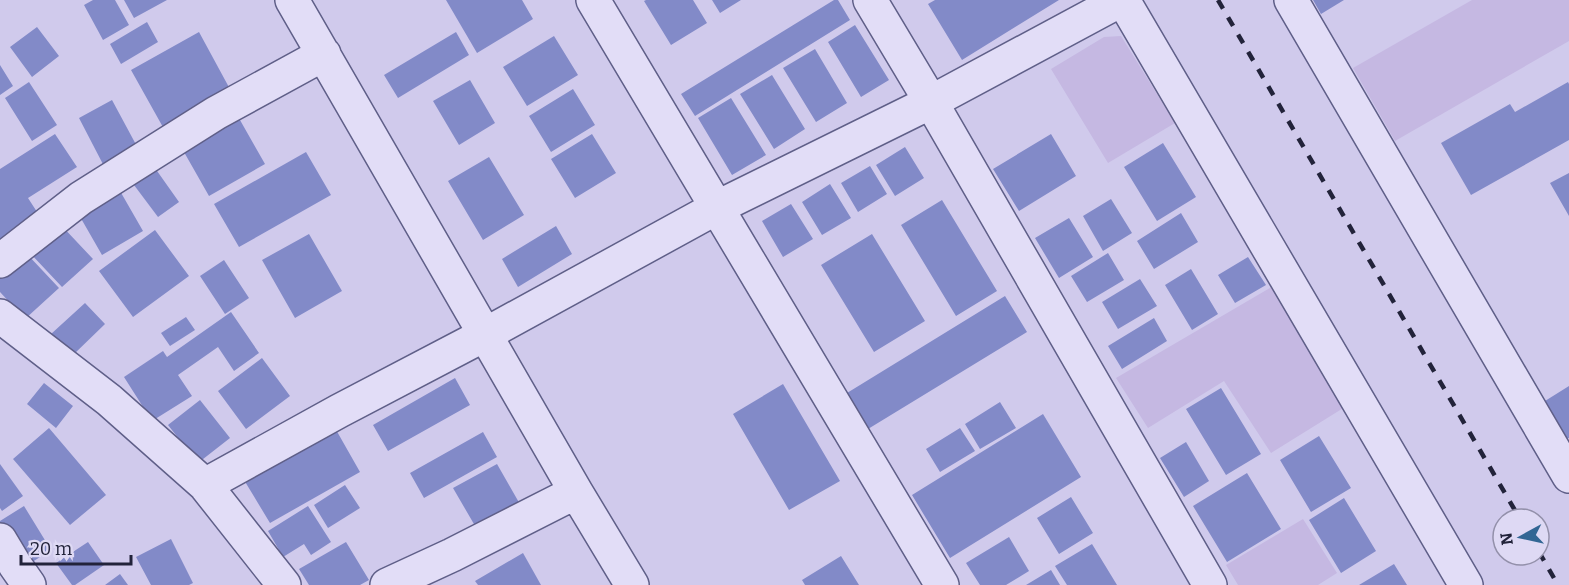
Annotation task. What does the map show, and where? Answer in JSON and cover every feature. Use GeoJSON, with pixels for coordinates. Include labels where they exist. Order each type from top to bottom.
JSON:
{"type":"FeatureCollection","features":[{"type":"Feature","properties":{"kind":"street"},"geometry":{"type":"LineString","coordinates":[[292,0],[632,585]]}},
{"type":"Feature","properties":{"kind":"street"},"geometry":{"type":"LineString","coordinates":[[593,0],[942,585]]}},
{"type":"Feature","properties":{"kind":"street"},"geometry":{"type":"LineString","coordinates":[[870,0],[1210,585]]}},
{"type":"Feature","properties":{"kind":"street"},"geometry":{"type":"LineString","coordinates":[[205,485],[716,208],[931,102],[1122,0],[1466,585]]}},
{"type":"Feature","properties":{"kind":"street"},"geometry":{"type":"LineString","coordinates":[[1291,0],[1569,476]]}},
{"type":"Feature","properties":{"kind":"street"},"geometry":{"type":"LineString","coordinates":[[0,261],[81,198],[216,113],[324,54]]}},
{"type":"Feature","properties":{"kind":"street"},"geometry":{"type":"LineString","coordinates":[[0,316],[109,400],[205,485],[284,585]]}},
{"type":"Feature","properties":{"kind":"street"},"geometry":{"type":"LineString","coordinates":[[387,585],[576,492]]}},
{"type":"Feature","properties":{"kind":"street"},"geometry":{"type":"LineString","coordinates":[[0,540],[29,585]]}},
{"type":"Feature","properties":{"kind":"shaded area"},"geometry":{"type":"Polygon","coordinates":[[[1472,0],[1569,0],[1569,41],[1395,141],[1353,68],[1472,0]]]}},
{"type":"Feature","properties":{"kind":"shaded area"},"geometry":{"type":"Polygon","coordinates":[[[1121,36],[1175,123],[1108,163],[1051,69],[1104,37],[1121,36]]]}},
{"type":"Feature","properties":{"kind":"shaded area"},"geometry":{"type":"Polygon","coordinates":[[[1275,285],[1345,407],[1271,453],[1224,381],[1148,428],[1116,378],[1275,285]]]}},
{"type":"Feature","properties":{"kind":"shaded area"},"geometry":{"type":"Polygon","coordinates":[[[1303,519],[1337,573],[1318,585],[1238,585],[1226,565],[1303,519]]]}},
{"type":"Feature","properties":{"kind":"building"},"geometry":{"type":"Polygon","coordinates":[[[93,0],[115,0],[129,25],[103,40],[84,5],[93,0]]]}},
{"type":"Feature","properties":{"kind":"building"},"geometry":{"type":"Polygon","coordinates":[[[124,0],[167,0],[134,18],[124,0]]]}},
{"type":"Feature","properties":{"kind":"building"},"geometry":{"type":"Polygon","coordinates":[[[446,0],[522,0],[533,19],[477,53],[446,0]]]}},
{"type":"Feature","properties":{"kind":"building"},"geometry":{"type":"Polygon","coordinates":[[[693,0],[707,23],[671,45],[644,1],[693,0]]]}},
{"type":"Feature","properties":{"kind":"building"},"geometry":{"type":"Polygon","coordinates":[[[712,0],[741,0],[720,13],[712,0]]]}},
{"type":"Feature","properties":{"kind":"building"},"geometry":{"type":"Polygon","coordinates":[[[834,0],[838,0],[850,20],[695,116],[681,94],[834,0]]]}},
{"type":"Feature","properties":{"kind":"building"},"geometry":{"type":"Polygon","coordinates":[[[935,0],[1059,0],[962,60],[928,4],[935,0]]]}},
{"type":"Feature","properties":{"kind":"building"},"geometry":{"type":"Polygon","coordinates":[[[1313,0],[1344,0],[1321,14],[1313,0]]]}},
{"type":"Feature","properties":{"kind":"building"},"geometry":{"type":"Polygon","coordinates":[[[147,22],[158,42],[121,64],[110,44],[147,22]]]}},
{"type":"Feature","properties":{"kind":"building"},"geometry":{"type":"Polygon","coordinates":[[[855,25],[889,80],[861,97],[828,42],[855,25]]]}},
{"type":"Feature","properties":{"kind":"building"},"geometry":{"type":"Polygon","coordinates":[[[37,27],[59,56],[32,77],[10,47],[37,27]]]}},
{"type":"Feature","properties":{"kind":"building"},"geometry":{"type":"Polygon","coordinates":[[[199,32],[231,91],[164,129],[131,70],[199,32]]]}},
{"type":"Feature","properties":{"kind":"building"},"geometry":{"type":"Polygon","coordinates":[[[456,32],[469,55],[398,98],[384,75],[456,32]]]}},
{"type":"Feature","properties":{"kind":"building"},"geometry":{"type":"Polygon","coordinates":[[[554,36],[578,75],[527,106],[503,67],[554,36]]]}},
{"type":"Feature","properties":{"kind":"building"},"geometry":{"type":"Polygon","coordinates":[[[815,49],[847,103],[816,122],[783,68],[815,49]]]}},
{"type":"Feature","properties":{"kind":"building"},"geometry":{"type":"Polygon","coordinates":[[[0,65],[13,86],[0,95],[0,65]]]}},
{"type":"Feature","properties":{"kind":"building"},"geometry":{"type":"Polygon","coordinates":[[[772,75],[805,129],[774,149],[740,94],[772,75]]]}},
{"type":"Feature","properties":{"kind":"building"},"geometry":{"type":"Polygon","coordinates":[[[470,80],[495,123],[459,145],[433,101],[470,80]]]}},
{"type":"Feature","properties":{"kind":"building"},"geometry":{"type":"Polygon","coordinates":[[[29,82],[57,125],[32,141],[5,98],[29,82]]]}},
{"type":"Feature","properties":{"kind":"building"},"geometry":{"type":"Polygon","coordinates":[[[1568,82],[1569,140],[1471,195],[1441,143],[1510,104],[1515,112],[1568,82]]]}},
{"type":"Feature","properties":{"kind":"building"},"geometry":{"type":"Polygon","coordinates":[[[573,89],[595,125],[551,152],[529,116],[573,89]]]}},
{"type":"Feature","properties":{"kind":"building"},"geometry":{"type":"Polygon","coordinates":[[[731,98],[766,155],[732,175],[698,118],[731,98]]]}},
{"type":"Feature","properties":{"kind":"building"},"geometry":{"type":"Polygon","coordinates":[[[112,100],[140,152],[106,170],[79,118],[112,100]]]}},
{"type":"Feature","properties":{"kind":"building"},"geometry":{"type":"Polygon","coordinates":[[[236,113],[265,164],[209,196],[180,145],[236,113]]]}},
{"type":"Feature","properties":{"kind":"building"},"geometry":{"type":"Polygon","coordinates":[[[55,134],[77,167],[28,198],[39,215],[0,239],[0,169],[55,134]]]}},
{"type":"Feature","properties":{"kind":"building"},"geometry":{"type":"Polygon","coordinates":[[[592,134],[616,173],[575,198],[551,159],[592,134]]]}},
{"type":"Feature","properties":{"kind":"building"},"geometry":{"type":"Polygon","coordinates":[[[1051,134],[1076,176],[1019,211],[993,169],[1051,134]]]}},
{"type":"Feature","properties":{"kind":"building"},"geometry":{"type":"Polygon","coordinates":[[[1163,143],[1196,197],[1157,221],[1124,167],[1163,143]]]}},
{"type":"Feature","properties":{"kind":"building"},"geometry":{"type":"Polygon","coordinates":[[[905,147],[924,178],[895,196],[876,165],[905,147]]]}},
{"type":"Feature","properties":{"kind":"building"},"geometry":{"type":"Polygon","coordinates":[[[306,152],[331,195],[239,247],[214,204],[306,152]]]}},
{"type":"Feature","properties":{"kind":"building"},"geometry":{"type":"Polygon","coordinates":[[[489,157],[524,215],[483,240],[448,181],[489,157]]]}},
{"type":"Feature","properties":{"kind":"building"},"geometry":{"type":"Polygon","coordinates":[[[150,161],[179,202],[158,217],[128,177],[150,161]]]}},
{"type":"Feature","properties":{"kind":"building"},"geometry":{"type":"Polygon","coordinates":[[[870,166],[887,194],[858,212],[841,183],[870,166]]]}},
{"type":"Feature","properties":{"kind":"building"},"geometry":{"type":"Polygon","coordinates":[[[1569,173],[1569,216],[1550,183],[1569,173]]]}},
{"type":"Feature","properties":{"kind":"building"},"geometry":{"type":"Polygon","coordinates":[[[116,184],[143,231],[102,255],[75,208],[116,184]]]}},
{"type":"Feature","properties":{"kind":"building"},"geometry":{"type":"Polygon","coordinates":[[[830,184],[851,218],[822,235],[802,202],[830,184]]]}},
{"type":"Feature","properties":{"kind":"building"},"geometry":{"type":"Polygon","coordinates":[[[1111,199],[1132,233],[1103,251],[1083,216],[1111,199]]]}},
{"type":"Feature","properties":{"kind":"building"},"geometry":{"type":"Polygon","coordinates":[[[942,200],[997,291],[956,316],[901,225],[942,200]]]}},
{"type":"Feature","properties":{"kind":"building"},"geometry":{"type":"Polygon","coordinates":[[[791,204],[813,239],[783,257],[762,221],[791,204]]]}},
{"type":"Feature","properties":{"kind":"building"},"geometry":{"type":"Polygon","coordinates":[[[1181,213],[1198,242],[1154,269],[1137,241],[1181,213]]]}},
{"type":"Feature","properties":{"kind":"building"},"geometry":{"type":"Polygon","coordinates":[[[1069,218],[1093,257],[1059,278],[1035,238],[1069,218]]]}},
{"type":"Feature","properties":{"kind":"building"},"geometry":{"type":"Polygon","coordinates":[[[60,224],[93,259],[62,287],[30,253],[60,224]]]}},
{"type":"Feature","properties":{"kind":"building"},"geometry":{"type":"Polygon","coordinates":[[[556,226],[572,254],[518,287],[502,259],[556,226]]]}},
{"type":"Feature","properties":{"kind":"building"},"geometry":{"type":"Polygon","coordinates":[[[155,230],[189,276],[133,317],[99,271],[155,230]]]}},
{"type":"Feature","properties":{"kind":"building"},"geometry":{"type":"Polygon","coordinates":[[[309,234],[342,291],[295,318],[262,260],[309,234]]]}},
{"type":"Feature","properties":{"kind":"building"},"geometry":{"type":"Polygon","coordinates":[[[872,234],[925,321],[874,352],[821,265],[872,234]]]}},
{"type":"Feature","properties":{"kind":"building"},"geometry":{"type":"Polygon","coordinates":[[[1108,253],[1124,280],[1087,302],[1071,276],[1108,253]]]}},
{"type":"Feature","properties":{"kind":"building"},"geometry":{"type":"Polygon","coordinates":[[[27,254],[59,288],[25,319],[0,292],[0,279],[27,254]]]}},
{"type":"Feature","properties":{"kind":"building"},"geometry":{"type":"Polygon","coordinates":[[[1248,257],[1266,285],[1235,303],[1218,275],[1248,257]]]}},
{"type":"Feature","properties":{"kind":"building"},"geometry":{"type":"Polygon","coordinates":[[[224,260],[249,298],[225,314],[200,276],[224,260]]]}},
{"type":"Feature","properties":{"kind":"building"},"geometry":{"type":"Polygon","coordinates":[[[1191,269],[1218,314],[1192,330],[1165,285],[1191,269]]]}},
{"type":"Feature","properties":{"kind":"building"},"geometry":{"type":"Polygon","coordinates":[[[1140,279],[1157,306],[1118,329],[1102,302],[1140,279]]]}},
{"type":"Feature","properties":{"kind":"building"},"geometry":{"type":"Polygon","coordinates":[[[1005,296],[1027,332],[868,429],[847,393],[1005,296]]]}},
{"type":"Feature","properties":{"kind":"building"},"geometry":{"type":"Polygon","coordinates":[[[85,303],[105,324],[72,356],[51,334],[85,303]]]}},
{"type":"Feature","properties":{"kind":"building"},"geometry":{"type":"Polygon","coordinates":[[[231,312],[259,353],[234,371],[218,347],[178,375],[192,396],[152,421],[124,377],[163,351],[167,357],[231,312]]]}},
{"type":"Feature","properties":{"kind":"building"},"geometry":{"type":"Polygon","coordinates":[[[186,317],[195,330],[170,346],[161,333],[186,317]]]}},
{"type":"Feature","properties":{"kind":"building"},"geometry":{"type":"Polygon","coordinates":[[[1154,318],[1167,341],[1122,369],[1108,346],[1154,318]]]}},
{"type":"Feature","properties":{"kind":"building"},"geometry":{"type":"Polygon","coordinates":[[[262,358],[290,396],[246,429],[218,391],[262,358]]]}},
{"type":"Feature","properties":{"kind":"building"},"geometry":{"type":"Polygon","coordinates":[[[455,378],[470,405],[388,451],[373,425],[455,378]]]}},
{"type":"Feature","properties":{"kind":"building"},"geometry":{"type":"Polygon","coordinates":[[[44,383],[73,406],[56,428],[27,404],[44,383]]]}},
{"type":"Feature","properties":{"kind":"building"},"geometry":{"type":"Polygon","coordinates":[[[783,384],[840,481],[789,510],[733,414],[783,384]]]}},
{"type":"Feature","properties":{"kind":"building"},"geometry":{"type":"Polygon","coordinates":[[[1569,386],[1569,438],[1566,439],[1545,401],[1569,386]]]}},
{"type":"Feature","properties":{"kind":"building"},"geometry":{"type":"Polygon","coordinates":[[[1221,388],[1261,454],[1226,475],[1186,409],[1221,388]]]}},
{"type":"Feature","properties":{"kind":"building"},"geometry":{"type":"Polygon","coordinates":[[[200,400],[230,438],[198,463],[168,425],[200,400]]]}},
{"type":"Feature","properties":{"kind":"building"},"geometry":{"type":"Polygon","coordinates":[[[1000,402],[1016,428],[980,449],[965,424],[1000,402]]]}},
{"type":"Feature","properties":{"kind":"building"},"geometry":{"type":"Polygon","coordinates":[[[1043,414],[1081,477],[950,558],[912,495],[1043,414]]]}},
{"type":"Feature","properties":{"kind":"building"},"geometry":{"type":"Polygon","coordinates":[[[49,428],[106,495],[70,525],[13,459],[49,428]]]}},
{"type":"Feature","properties":{"kind":"building"},"geometry":{"type":"Polygon","coordinates":[[[335,428],[360,472],[270,523],[244,480],[335,428]]]}},
{"type":"Feature","properties":{"kind":"building"},"geometry":{"type":"Polygon","coordinates":[[[960,428],[975,451],[940,472],[926,449],[960,428]]]}},
{"type":"Feature","properties":{"kind":"building"},"geometry":{"type":"Polygon","coordinates":[[[483,432],[497,457],[424,498],[410,473],[483,432]]]}},
{"type":"Feature","properties":{"kind":"building"},"geometry":{"type":"Polygon","coordinates":[[[1319,436],[1351,488],[1311,512],[1280,460],[1319,436]]]}},
{"type":"Feature","properties":{"kind":"building"},"geometry":{"type":"Polygon","coordinates":[[[1186,442],[1209,481],[1184,497],[1160,458],[1186,442]]]}},
{"type":"Feature","properties":{"kind":"building"},"geometry":{"type":"Polygon","coordinates":[[[0,464],[23,496],[2,511],[0,508],[0,464]]]}},
{"type":"Feature","properties":{"kind":"building"},"geometry":{"type":"Polygon","coordinates":[[[497,464],[521,506],[478,531],[453,488],[497,464]]]}},
{"type":"Feature","properties":{"kind":"building"},"geometry":{"type":"Polygon","coordinates":[[[1247,473],[1281,529],[1227,562],[1193,506],[1247,473]]]}},
{"type":"Feature","properties":{"kind":"building"},"geometry":{"type":"Polygon","coordinates":[[[345,485],[360,508],[328,528],[314,505],[345,485]]]}},
{"type":"Feature","properties":{"kind":"building"},"geometry":{"type":"Polygon","coordinates":[[[1071,497],[1093,533],[1059,554],[1037,518],[1071,497]]]}},
{"type":"Feature","properties":{"kind":"building"},"geometry":{"type":"Polygon","coordinates":[[[1344,498],[1376,551],[1341,573],[1309,520],[1344,498]]]}},
{"type":"Feature","properties":{"kind":"building"},"geometry":{"type":"Polygon","coordinates":[[[24,506],[51,550],[26,566],[0,524],[0,521],[24,506]]]}},
{"type":"Feature","properties":{"kind":"building"},"geometry":{"type":"Polygon","coordinates":[[[308,506],[331,542],[311,555],[304,544],[283,557],[268,531],[308,506]]]}},
{"type":"Feature","properties":{"kind":"building"},"geometry":{"type":"Polygon","coordinates":[[[1009,537],[1029,571],[1006,585],[980,585],[966,563],[1009,537]]]}},
{"type":"Feature","properties":{"kind":"building"},"geometry":{"type":"Polygon","coordinates":[[[171,539],[193,583],[189,585],[151,585],[136,557],[171,539]]]}},
{"type":"Feature","properties":{"kind":"building"},"geometry":{"type":"Polygon","coordinates":[[[88,542],[104,565],[72,585],[56,563],[88,542]]]}},
{"type":"Feature","properties":{"kind":"building"},"geometry":{"type":"Polygon","coordinates":[[[346,542],[369,580],[360,585],[309,585],[299,569],[346,542]]]}},
{"type":"Feature","properties":{"kind":"building"},"geometry":{"type":"Polygon","coordinates":[[[1092,544],[1117,585],[1067,585],[1055,566],[1092,544]]]}},
{"type":"Feature","properties":{"kind":"building"},"geometry":{"type":"Polygon","coordinates":[[[523,553],[541,585],[478,585],[475,581],[523,553]]]}},
{"type":"Feature","properties":{"kind":"building"},"geometry":{"type":"Polygon","coordinates":[[[841,556],[859,585],[805,585],[802,580],[841,556]]]}},
{"type":"Feature","properties":{"kind":"building"},"geometry":{"type":"Polygon","coordinates":[[[1394,564],[1407,585],[1359,585],[1394,564]]]}},
{"type":"Feature","properties":{"kind":"building"},"geometry":{"type":"Polygon","coordinates":[[[1051,570],[1060,585],[1026,585],[1051,570]]]}},
{"type":"Feature","properties":{"kind":"building"},"geometry":{"type":"Polygon","coordinates":[[[120,574],[128,585],[105,585],[120,574]]]}},
{"type":"Feature","properties":{"kind":"railway"},"geometry":{"type":"LineString","coordinates":[[1218,0],[1513,507]]}},
{"type":"Feature","properties":{"kind":"railway"},"geometry":{"type":"LineString","coordinates":[[1548,567],[1558,585]]}}]}
